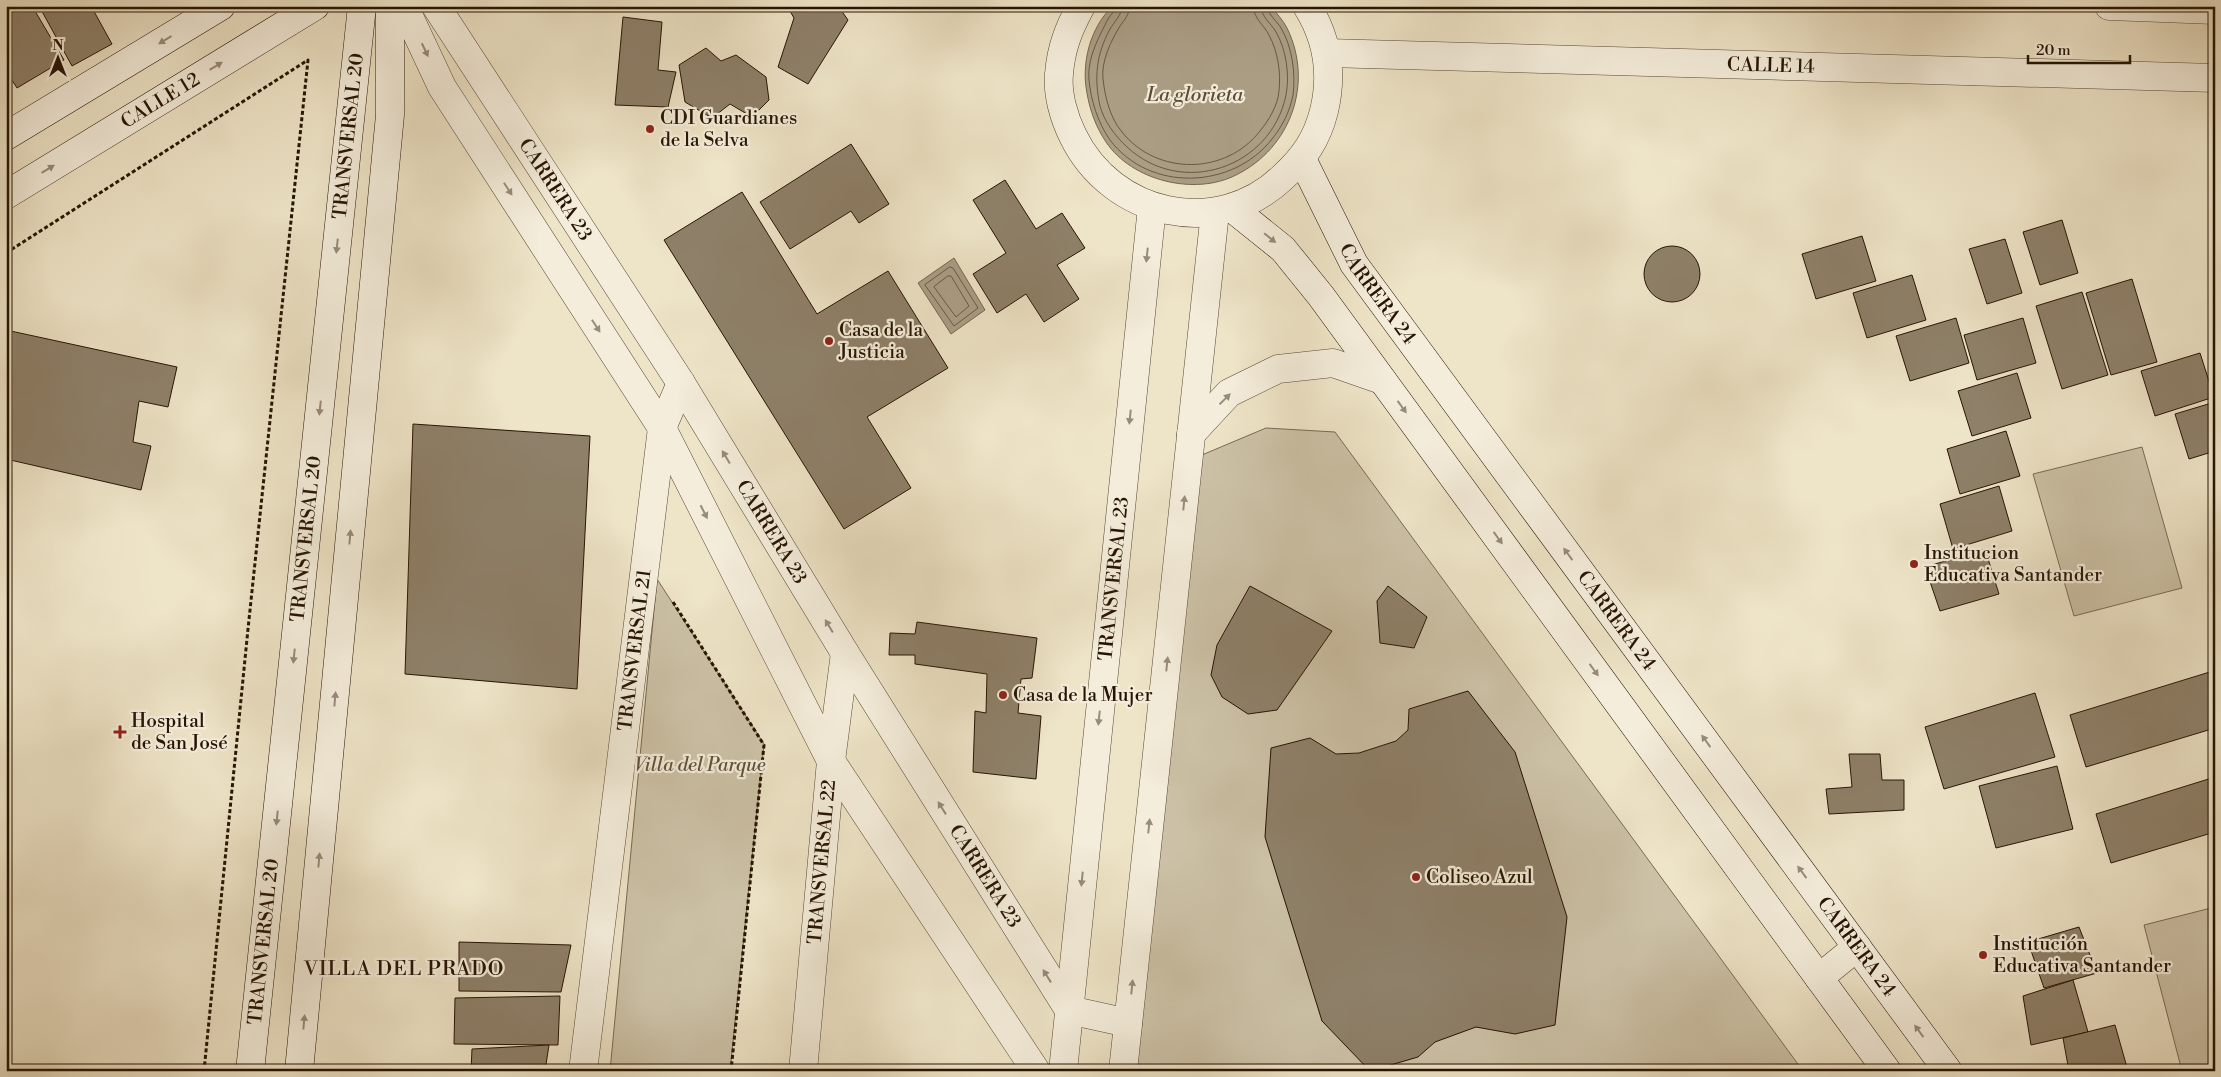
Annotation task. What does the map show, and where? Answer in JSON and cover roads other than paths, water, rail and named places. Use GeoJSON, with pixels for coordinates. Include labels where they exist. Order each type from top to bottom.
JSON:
{"type":"FeatureCollection","features":[{"type":"Feature","properties":{"kind":"street"},"geometry":{"type":"LineString","coordinates":[[6,136],[221,6]]}},
{"type":"Feature","properties":{"kind":"street","name":"CALLE 12"},"geometry":{"type":"LineString","coordinates":[[6,195],[315,6]]}},
{"type":"Feature","properties":{"kind":"street","name":"TRANSVERSAL 20"},"geometry":{"type":"LineString","coordinates":[[250,1071],[362,6]]}},
{"type":"Feature","properties":{"kind":"street","name":"TRANSVERSAL 20"},"geometry":{"type":"LineString","coordinates":[[299,1071],[390,115],[390,6]]}},
{"type":"Feature","properties":{"kind":"street","name":"CARRERA 23"},"geometry":{"type":"LineString","coordinates":[[404,6],[442,86],[662,428],[831,761],[1036,1071]]}},
{"type":"Feature","properties":{"kind":"street","name":"CARRERA 23"},"geometry":{"type":"LineString","coordinates":[[436,6],[680,383],[845,653],[1069,1010]]}},
{"type":"Feature","properties":{"kind":"street"},"geometry":{"type":"LineString","coordinates":[[1081,6],[1066,33],[1058,75],[1064,117],[1083,156],[1113,187],[1152,207],[1182,213],[1223,210],[1271,189],[1302,159],[1320,127],[1329,90],[1327,54],[1316,20],[1307,6]]}},
{"type":"Feature","properties":{"kind":"street"},"geometry":{"type":"LineString","coordinates":[[2108,6],[2215,10]]}},
{"type":"Feature","properties":{"kind":"street","name":"CALLE 14"},"geometry":{"type":"LineString","coordinates":[[1327,54],[2215,78]]}},
{"type":"Feature","properties":{"kind":"street","name":"CARRERA 24"},"geometry":{"type":"LineString","coordinates":[[1302,159],[1354,264],[1948,1071]]}},
{"type":"Feature","properties":{"kind":"street","name":"TRANSVERSAL 23"},"geometry":{"type":"LineString","coordinates":[[1063,1071],[1152,207]]}},
{"type":"Feature","properties":{"kind":"street"},"geometry":{"type":"LineString","coordinates":[[1223,210],[1284,249],[1382,380],[1887,1071]]}},
{"type":"Feature","properties":{"kind":"street"},"geometry":{"type":"LineString","coordinates":[[1123,1071],[1191,434],[1223,210]]}},
{"type":"Feature","properties":{"kind":"street"},"geometry":{"type":"LineString","coordinates":[[1191,434],[1229,393],[1278,369],[1333,363],[1382,380]]}},
{"type":"Feature","properties":{"kind":"street","name":"TRANSVERSAL 21"},"geometry":{"type":"LineString","coordinates":[[583,1071],[662,428],[680,383]]}},
{"type":"Feature","properties":{"kind":"street","name":"TRANSVERSAL 22"},"geometry":{"type":"LineString","coordinates":[[803,1071],[831,761],[845,653]]}},
{"type":"Feature","properties":{"kind":"street"},"geometry":{"type":"LineString","coordinates":[[1820,978],[1857,947]]}},
{"type":"Feature","properties":{"kind":"street"},"geometry":{"type":"LineString","coordinates":[[1069,1010],[1128,1022]]}},
{"type":"Feature","properties":{"kind":"water","name":"La glorieta"},"geometry":{"type":"Polygon","coordinates":[[[1113,6],[1271,6],[1287,28],[1295,49],[1298,70],[1297,92],[1292,112],[1283,131],[1271,148],[1255,163],[1236,175],[1220,181],[1202,184],[1165,181],[1132,167],[1117,155],[1106,142],[1096,125],[1085,82],[1087,58],[1093,35],[1098,24],[1113,6]]]}},
{"type":"Feature","properties":{"kind":"water"},"geometry":{"type":"Polygon","coordinates":[[[954,258],[985,310],[951,334],[918,283],[954,258]]]}},
{"type":"Feature","properties":{"kind":"place","name":"CDI Guardianes de la Selva"},"geometry":{"type":"Point","coordinates":[650,129]}},
{"type":"Feature","properties":{"kind":"place","name":"Casa de la Justicia"},"geometry":{"type":"Point","coordinates":[829,341]}},
{"type":"Feature","properties":{"kind":"place","name":"Institucion Educativa Santander"},"geometry":{"type":"Point","coordinates":[1914,564]}},
{"type":"Feature","properties":{"kind":"place","name":"Casa de la Mujer"},"geometry":{"type":"Point","coordinates":[1003,695]}},
{"type":"Feature","properties":{"kind":"place","name":"Hospital de San José"},"geometry":{"type":"Point","coordinates":[120,732]}},
{"type":"Feature","properties":{"kind":"place","name":"Coliseo Azul"},"geometry":{"type":"Point","coordinates":[1416,877]}},
{"type":"Feature","properties":{"kind":"place","name":"Institución Educativa Santander"},"geometry":{"type":"Point","coordinates":[1983,955]}},
{"type":"Feature","properties":{"kind":"district","name":"VILLA DEL PRADO"},"geometry":{"type":"Point","coordinates":[404,969]}},
{"type":"Feature","properties":{"kind":"park label","name":"Villa del Parque"},"geometry":{"type":"Point","coordinates":[700,765]}}]}
